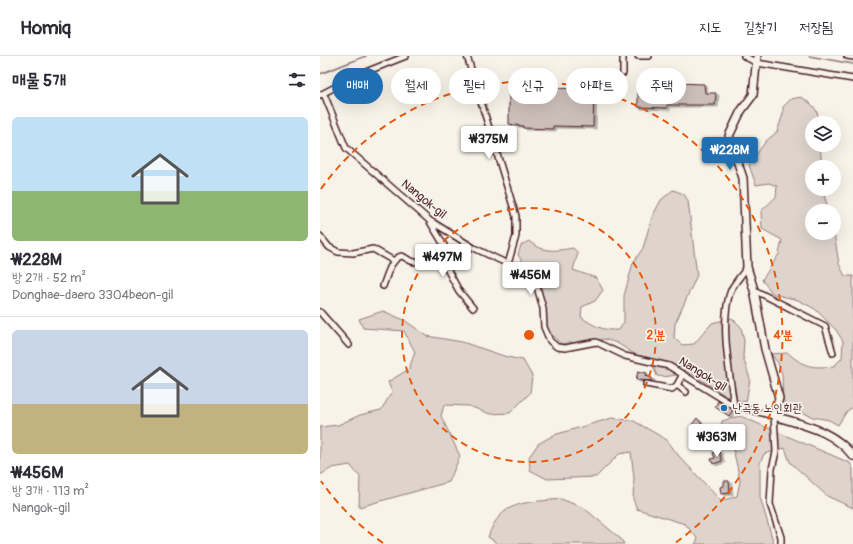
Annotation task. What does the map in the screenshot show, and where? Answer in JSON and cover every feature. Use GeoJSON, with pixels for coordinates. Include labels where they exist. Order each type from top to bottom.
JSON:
{"type":"FeatureCollection","features":[{"type":"Feature","properties":{"kind":"street"},"geometry":{"type":"LineString","coordinates":[[322,94],[358,75],[406,56]]}},
{"type":"Feature","properties":{"kind":"street"},"geometry":{"type":"LineString","coordinates":[[467,56],[516,216],[516,236],[508,264]]}},
{"type":"Feature","properties":{"kind":"street"},"geometry":{"type":"LineString","coordinates":[[638,56],[649,56]]}},
{"type":"Feature","properties":{"kind":"street"},"geometry":{"type":"LineString","coordinates":[[744,56],[853,79]]}},
{"type":"Feature","properties":{"kind":"street"},"geometry":{"type":"LineString","coordinates":[[847,56],[853,57]]}},
{"type":"Feature","properties":{"kind":"street"},"geometry":{"type":"LineString","coordinates":[[757,59],[753,95],[741,111],[729,136],[742,178],[747,267],[754,290],[765,349],[779,398],[774,416],[776,452],[772,468],[770,504],[781,537],[781,544]]}},
{"type":"Feature","properties":{"kind":"street","name":"Nangok-gil"},"geometry":{"type":"LineString","coordinates":[[322,94],[346,148],[429,220],[474,248],[508,264],[524,278],[531,280],[537,287],[543,308],[544,327],[550,341],[557,347],[565,348],[596,342],[625,356],[669,366],[734,406],[823,431],[838,440],[853,456]]}},
{"type":"Feature","properties":{"kind":"street"},"geometry":{"type":"LineString","coordinates":[[429,220],[444,245],[439,254]]}},
{"type":"Feature","properties":{"kind":"street"},"geometry":{"type":"LineString","coordinates":[[320,236],[329,247],[338,252],[347,253],[373,249],[394,261]]}},
{"type":"Feature","properties":{"kind":"street"},"geometry":{"type":"LineString","coordinates":[[383,286],[394,261],[402,256],[410,261],[418,262],[433,254],[439,254]]}},
{"type":"Feature","properties":{"kind":"street"},"geometry":{"type":"LineString","coordinates":[[439,254],[459,291],[473,308]]}},
{"type":"Feature","properties":{"kind":"street"},"geometry":{"type":"LineString","coordinates":[[734,406],[728,359],[725,312],[732,290],[747,267]]}},
{"type":"Feature","properties":{"kind":"street"},"geometry":{"type":"LineString","coordinates":[[754,290],[826,326],[833,353]]}},
{"type":"Feature","properties":{"kind":"street"},"geometry":{"type":"LineString","coordinates":[[320,312],[348,345]]}},
{"type":"Feature","properties":{"kind":"street"},"geometry":{"type":"LineString","coordinates":[[646,384],[672,388],[677,385],[683,374]]}},
{"type":"Feature","properties":{"kind":"street"},"geometry":{"type":"LineString","coordinates":[[677,385],[686,392]]}},
{"type":"Feature","properties":{"kind":"shaded area"},"geometry":{"type":"Polygon","coordinates":[[[801,97],[812,104],[818,116],[805,116],[805,152],[821,152],[821,160],[805,160],[805,196],[824,196],[827,204],[805,204],[805,240],[835,240],[839,264],[845,276],[853,276],[853,407],[847,411],[838,425],[829,420],[813,417],[787,406],[783,400],[782,374],[778,363],[771,354],[788,353],[799,362],[815,367],[834,366],[842,358],[843,341],[836,330],[815,309],[798,300],[773,294],[762,280],[779,254],[782,240],[762,229],[761,211],[776,197],[777,186],[769,183],[756,185],[749,165],[766,141],[777,132],[783,114],[783,107],[791,99],[801,97]]]}},
{"type":"Feature","properties":{"kind":"shaded area"},"geometry":{"type":"Polygon","coordinates":[[[673,190],[684,194],[688,201],[697,275],[675,324],[674,338],[682,345],[694,344],[712,323],[732,318],[741,327],[744,341],[743,357],[750,379],[746,402],[729,398],[689,372],[669,376],[657,376],[650,358],[636,355],[617,343],[604,339],[561,344],[544,327],[539,307],[539,297],[530,274],[518,255],[521,245],[529,241],[539,248],[550,250],[573,248],[578,253],[573,270],[596,278],[603,290],[595,301],[582,307],[581,317],[599,327],[608,330],[619,330],[624,322],[624,296],[633,263],[643,248],[652,217],[661,200],[673,190]]]}},
{"type":"Feature","properties":{"kind":"shaded area"},"geometry":{"type":"Polygon","coordinates":[[[383,311],[404,320],[427,336],[462,342],[507,357],[523,360],[532,376],[530,393],[510,413],[490,414],[469,406],[444,405],[441,416],[460,456],[449,482],[359,507],[360,477],[350,465],[332,468],[320,475],[320,427],[338,425],[360,415],[381,410],[392,392],[388,382],[409,369],[415,352],[404,331],[363,328],[359,319],[383,311]]]}},
{"type":"Feature","properties":{"kind":"shaded area"},"geometry":{"type":"Polygon","coordinates":[[[740,416],[850,463],[853,469],[853,508],[827,496],[790,462],[785,448],[764,454],[760,463],[760,497],[774,544],[695,544],[698,539],[685,524],[637,509],[633,499],[634,478],[631,452],[619,454],[596,477],[547,479],[530,470],[529,457],[538,444],[554,435],[612,418],[634,421],[667,440],[678,455],[721,501],[737,496],[740,481],[732,445],[721,429],[722,421],[740,416]]]}},
{"type":"Feature","properties":{"kind":"shaded area"},"geometry":{"type":"Polygon","coordinates":[[[561,499],[584,508],[621,539],[624,544],[498,544],[488,537],[493,525],[508,509],[526,503],[561,499]]]}},
{"type":"Feature","properties":{"kind":"building"},"geometry":{"type":"Polygon","coordinates":[[[686,83],[704,84],[705,93],[716,93],[715,105],[667,105],[667,108],[638,107],[638,104],[686,104],[686,83]]]}},
{"type":"Feature","properties":{"kind":"building"},"geometry":{"type":"Polygon","coordinates":[[[558,88],[566,89],[566,104],[594,104],[593,127],[553,126],[553,129],[523,128],[523,126],[509,124],[509,104],[558,104],[558,88]]]}},
{"type":"Feature","properties":{"kind":"building"},"geometry":{"type":"Polygon","coordinates":[[[638,371],[647,373],[646,376],[652,378],[651,381],[636,380],[638,371]]]}},
{"type":"Feature","properties":{"kind":"building","name":"난곡동 노인회관"},"geometry":{"type":"Polygon","coordinates":[[[718,401],[733,410],[729,416],[715,407],[718,401]]]}},
{"type":"Feature","properties":{"kind":"building"},"geometry":{"type":"Polygon","coordinates":[[[697,418],[706,429],[701,433],[697,427],[694,430],[691,426],[697,418]]]}},
{"type":"Feature","properties":{"kind":"building"},"geometry":{"type":"Polygon","coordinates":[[[719,451],[722,461],[713,464],[711,459],[715,458],[713,453],[719,451]]]}},
{"type":"Feature","properties":{"kind":"building"},"geometry":{"type":"Polygon","coordinates":[[[724,481],[729,481],[730,493],[721,494],[720,487],[724,486],[724,481]]]}},
{"type":"Feature","properties":{"kind":"waterway"},"geometry":{"type":"LineString","coordinates":[[320,74],[366,56]]}},
{"type":"Feature","properties":{"kind":"waterway"},"geometry":{"type":"LineString","coordinates":[[809,56],[853,64]]}},
{"type":"Feature","properties":{"kind":"place","name":"난곡동 노인회관"},"geometry":{"type":"Point","coordinates":[724,408]}}]}
